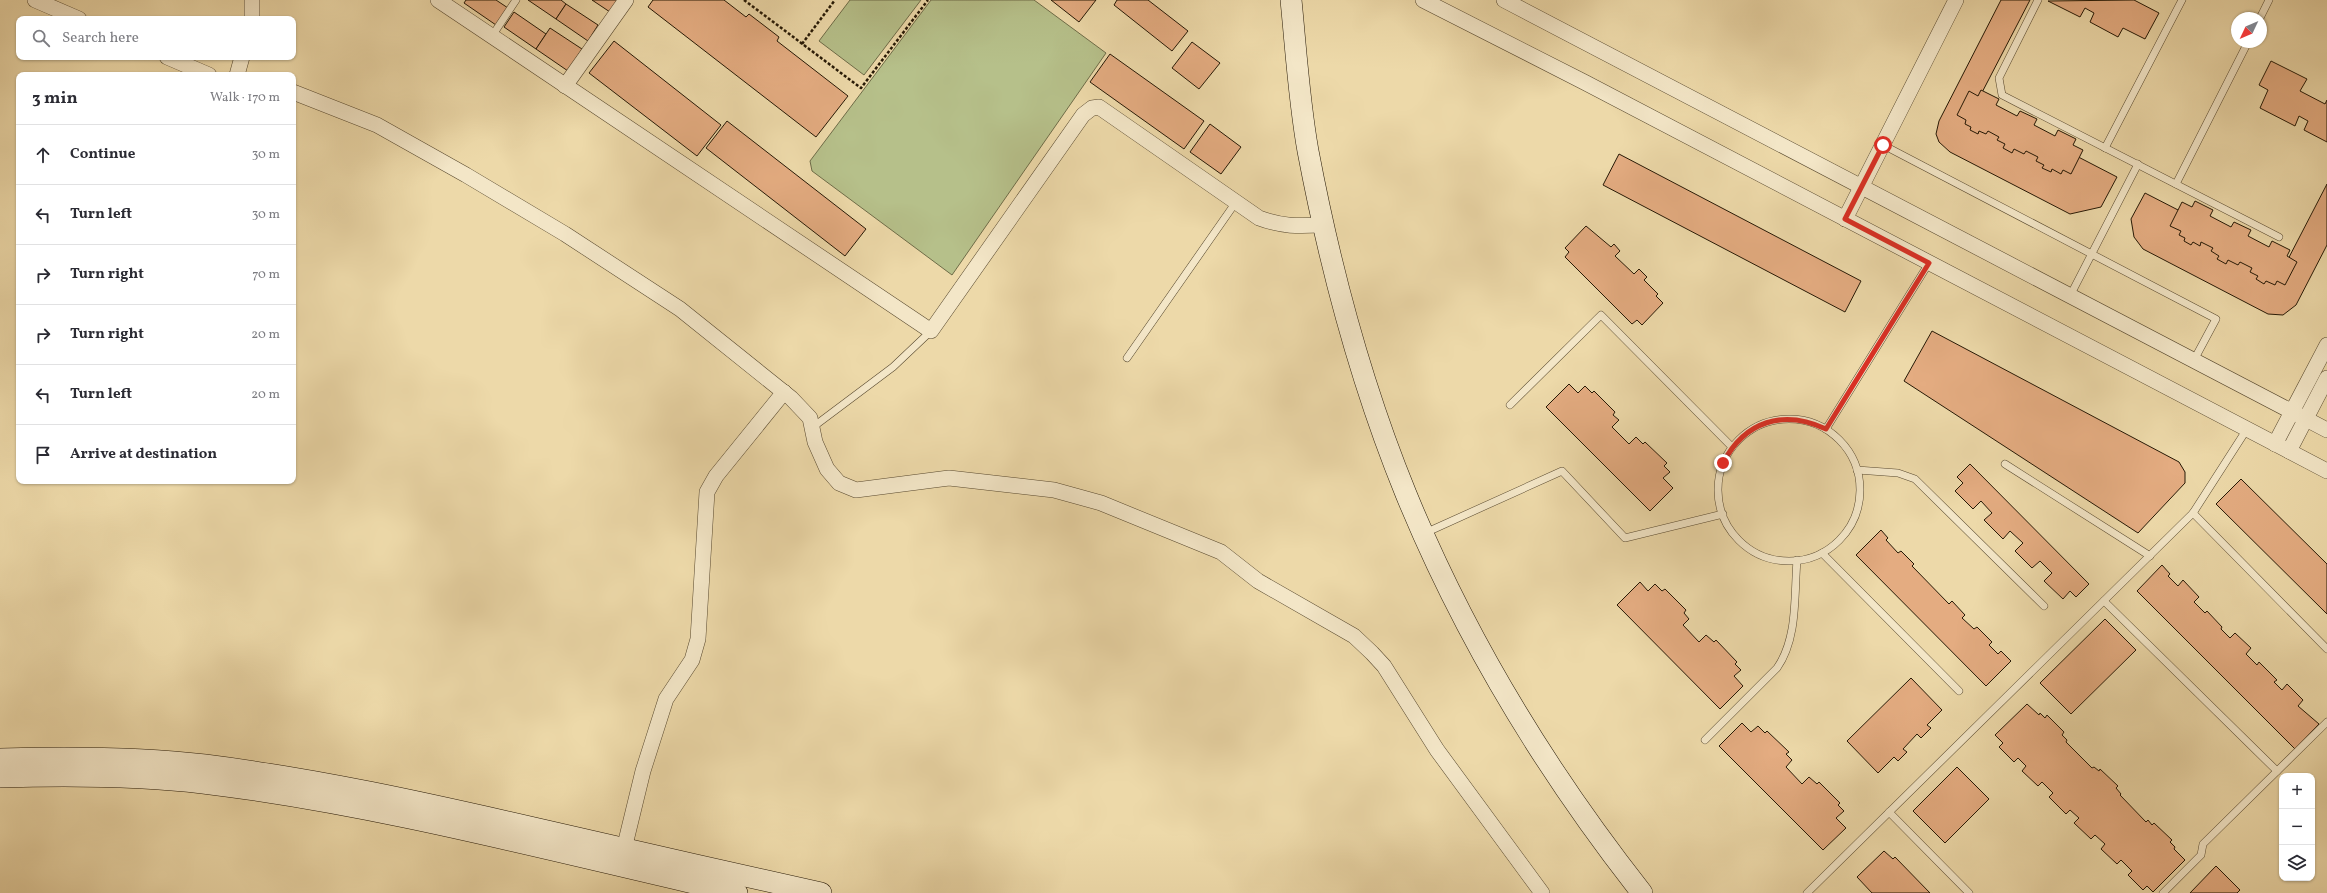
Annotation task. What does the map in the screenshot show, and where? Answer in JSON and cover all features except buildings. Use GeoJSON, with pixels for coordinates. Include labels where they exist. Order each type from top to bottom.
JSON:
{"type":"FeatureCollection","features":[{"type":"Feature","properties":{"kind":"main road"},"geometry":{"type":"LineString","coordinates":[[1291,0],[1308,150],[1341,301],[1375,409],[1405,493],[1467,626],[1509,700],[1560,783],[1642,893]]}},
{"type":"Feature","properties":{"kind":"main road"},"geometry":{"type":"LineString","coordinates":[[0,758],[73,757],[154,761],[203,765],[278,775],[397,797],[821,893]]}},
{"type":"Feature","properties":{"kind":"main road"},"geometry":{"type":"LineString","coordinates":[[0,777],[73,775],[152,779],[201,783],[282,794],[393,814],[737,893]]}},
{"type":"Feature","properties":{"kind":"street"},"geometry":{"type":"LineString","coordinates":[[36,0],[73,16]]}},
{"type":"Feature","properties":{"kind":"street"},"geometry":{"type":"LineString","coordinates":[[252,0],[252,16]]}},
{"type":"Feature","properties":{"kind":"street"},"geometry":{"type":"LineString","coordinates":[[438,0],[931,331],[1083,115],[1092,108],[1099,107],[1259,218],[1277,225],[1324,226]]}},
{"type":"Feature","properties":{"kind":"street"},"geometry":{"type":"LineString","coordinates":[[565,86],[626,0]]}},
{"type":"Feature","properties":{"kind":"street"},"geometry":{"type":"LineString","coordinates":[[1423,0],[2327,471]]}},
{"type":"Feature","properties":{"kind":"street"},"geometry":{"type":"LineString","coordinates":[[1504,0],[2327,430]]}},
{"type":"Feature","properties":{"kind":"street"},"geometry":{"type":"LineString","coordinates":[[1845,219],[1956,0]]}},
{"type":"Feature","properties":{"kind":"street"},"geometry":{"type":"LineString","coordinates":[[174,60],[202,72]]}},
{"type":"Feature","properties":{"kind":"street"},"geometry":{"type":"LineString","coordinates":[[238,72],[241,60]]}},
{"type":"Feature","properties":{"kind":"street"},"geometry":{"type":"LineString","coordinates":[[296,93],[377,126],[566,234],[700,323],[784,392],[810,418],[813,427],[814,442],[827,470],[839,483],[850,489],[856,490],[949,478],[1054,490],[1101,503],[1221,552],[1258,581],[1354,636],[1384,666],[1437,750],[1542,893]]}},
{"type":"Feature","properties":{"kind":"street"},"geometry":{"type":"LineString","coordinates":[[2275,444],[2327,345]]}},
{"type":"Feature","properties":{"kind":"street"},"geometry":{"type":"LineString","coordinates":[[2289,451],[2327,378]]}},
{"type":"Feature","properties":{"kind":"street"},"geometry":{"type":"LineString","coordinates":[[624,849],[643,771],[666,699],[692,660],[698,639],[707,492],[716,476],[784,392]]}},
{"type":"Feature","properties":{"kind":"lane"},"geometry":{"type":"LineString","coordinates":[[492,36],[516,0]]}},
{"type":"Feature","properties":{"kind":"lane"},"geometry":{"type":"LineString","coordinates":[[2038,0],[1999,78],[2002,95],[2279,237]]}},
{"type":"Feature","properties":{"kind":"lane"},"geometry":{"type":"LineString","coordinates":[[2263,12],[2269,0]]}},
{"type":"Feature","properties":{"kind":"lane"},"geometry":{"type":"LineString","coordinates":[[2105,148],[2180,1]]}},
{"type":"Feature","properties":{"kind":"lane"},"geometry":{"type":"LineString","coordinates":[[2176,184],[2245,48]]}},
{"type":"Feature","properties":{"kind":"lane"},"geometry":{"type":"LineString","coordinates":[[1883,145],[2216,319],[2194,360]]}},
{"type":"Feature","properties":{"kind":"lane"},"geometry":{"type":"LineString","coordinates":[[2070,296],[2138,164]]}},
{"type":"Feature","properties":{"kind":"lane"},"geometry":{"type":"LineString","coordinates":[[1126,358],[1236,202]]}},
{"type":"Feature","properties":{"kind":"lane"},"geometry":{"type":"LineString","coordinates":[[1826,429],[1929,263]]}},
{"type":"Feature","properties":{"kind":"lane"},"geometry":{"type":"LineString","coordinates":[[1510,405],[1601,315],[1732,447]]}},
{"type":"Feature","properties":{"kind":"lane"},"geometry":{"type":"LineString","coordinates":[[813,427],[892,367],[931,331]]}},
{"type":"Feature","properties":{"kind":"lane"},"geometry":{"type":"LineString","coordinates":[[1798,419],[1826,429],[1847,449],[1857,470],[1860,490],[1859,505],[1854,519],[1837,543],[1822,553],[1797,560],[1775,559],[1756,552],[1736,536],[1723,514],[1718,488],[1723,463],[1732,447],[1746,433],[1757,426],[1776,420],[1798,419]]}},
{"type":"Feature","properties":{"kind":"lane"},"geometry":{"type":"LineString","coordinates":[[1807,893],[2193,513],[2246,429]]}},
{"type":"Feature","properties":{"kind":"lane"},"geometry":{"type":"LineString","coordinates":[[2005,464],[2150,556]]}},
{"type":"Feature","properties":{"kind":"lane"},"geometry":{"type":"LineString","coordinates":[[1423,534],[1562,470],[1625,538],[1723,514]]}},
{"type":"Feature","properties":{"kind":"lane"},"geometry":{"type":"LineString","coordinates":[[1857,470],[1898,473],[1915,479],[2044,606]]}},
{"type":"Feature","properties":{"kind":"lane"},"geometry":{"type":"LineString","coordinates":[[2193,513],[2327,649]]}},
{"type":"Feature","properties":{"kind":"lane"},"geometry":{"type":"LineString","coordinates":[[1822,553],[1959,691]]}},
{"type":"Feature","properties":{"kind":"lane"},"geometry":{"type":"LineString","coordinates":[[1705,740],[1777,668],[1784,657],[1790,643],[1797,560]]}},
{"type":"Feature","properties":{"kind":"lane"},"geometry":{"type":"LineString","coordinates":[[2104,601],[2278,770]]}},
{"type":"Feature","properties":{"kind":"lane"},"geometry":{"type":"LineString","coordinates":[[2163,893],[2201,855],[2203,844],[2327,722]]}},
{"type":"Feature","properties":{"kind":"lane"},"geometry":{"type":"LineString","coordinates":[[1889,812],[1969,893]]}},
{"type":"Feature","properties":{"kind":"path"},"geometry":{"type":"LineString","coordinates":[[744,0],[861,88],[928,0]]}},
{"type":"Feature","properties":{"kind":"path"},"geometry":{"type":"LineString","coordinates":[[802,44],[835,0]]}},
{"type":"Feature","properties":{"kind":"green space"},"geometry":{"type":"Polygon","coordinates":[[[850,0],[921,0],[864,75],[819,41],[850,0]]]}},
{"type":"Feature","properties":{"kind":"green space"},"geometry":{"type":"Polygon","coordinates":[[[931,0],[1034,0],[1106,53],[952,275],[812,171],[810,161],[931,0]]]}},
{"type":"Feature","properties":{"kind":"route"},"geometry":{"type":"LineString","coordinates":[[1723,463],[1732,447],[1746,433],[1757,426],[1769,422],[1783,419],[1798,419],[1813,422],[1826,429],[1929,263],[1845,219],[1883,145]]}}]}
